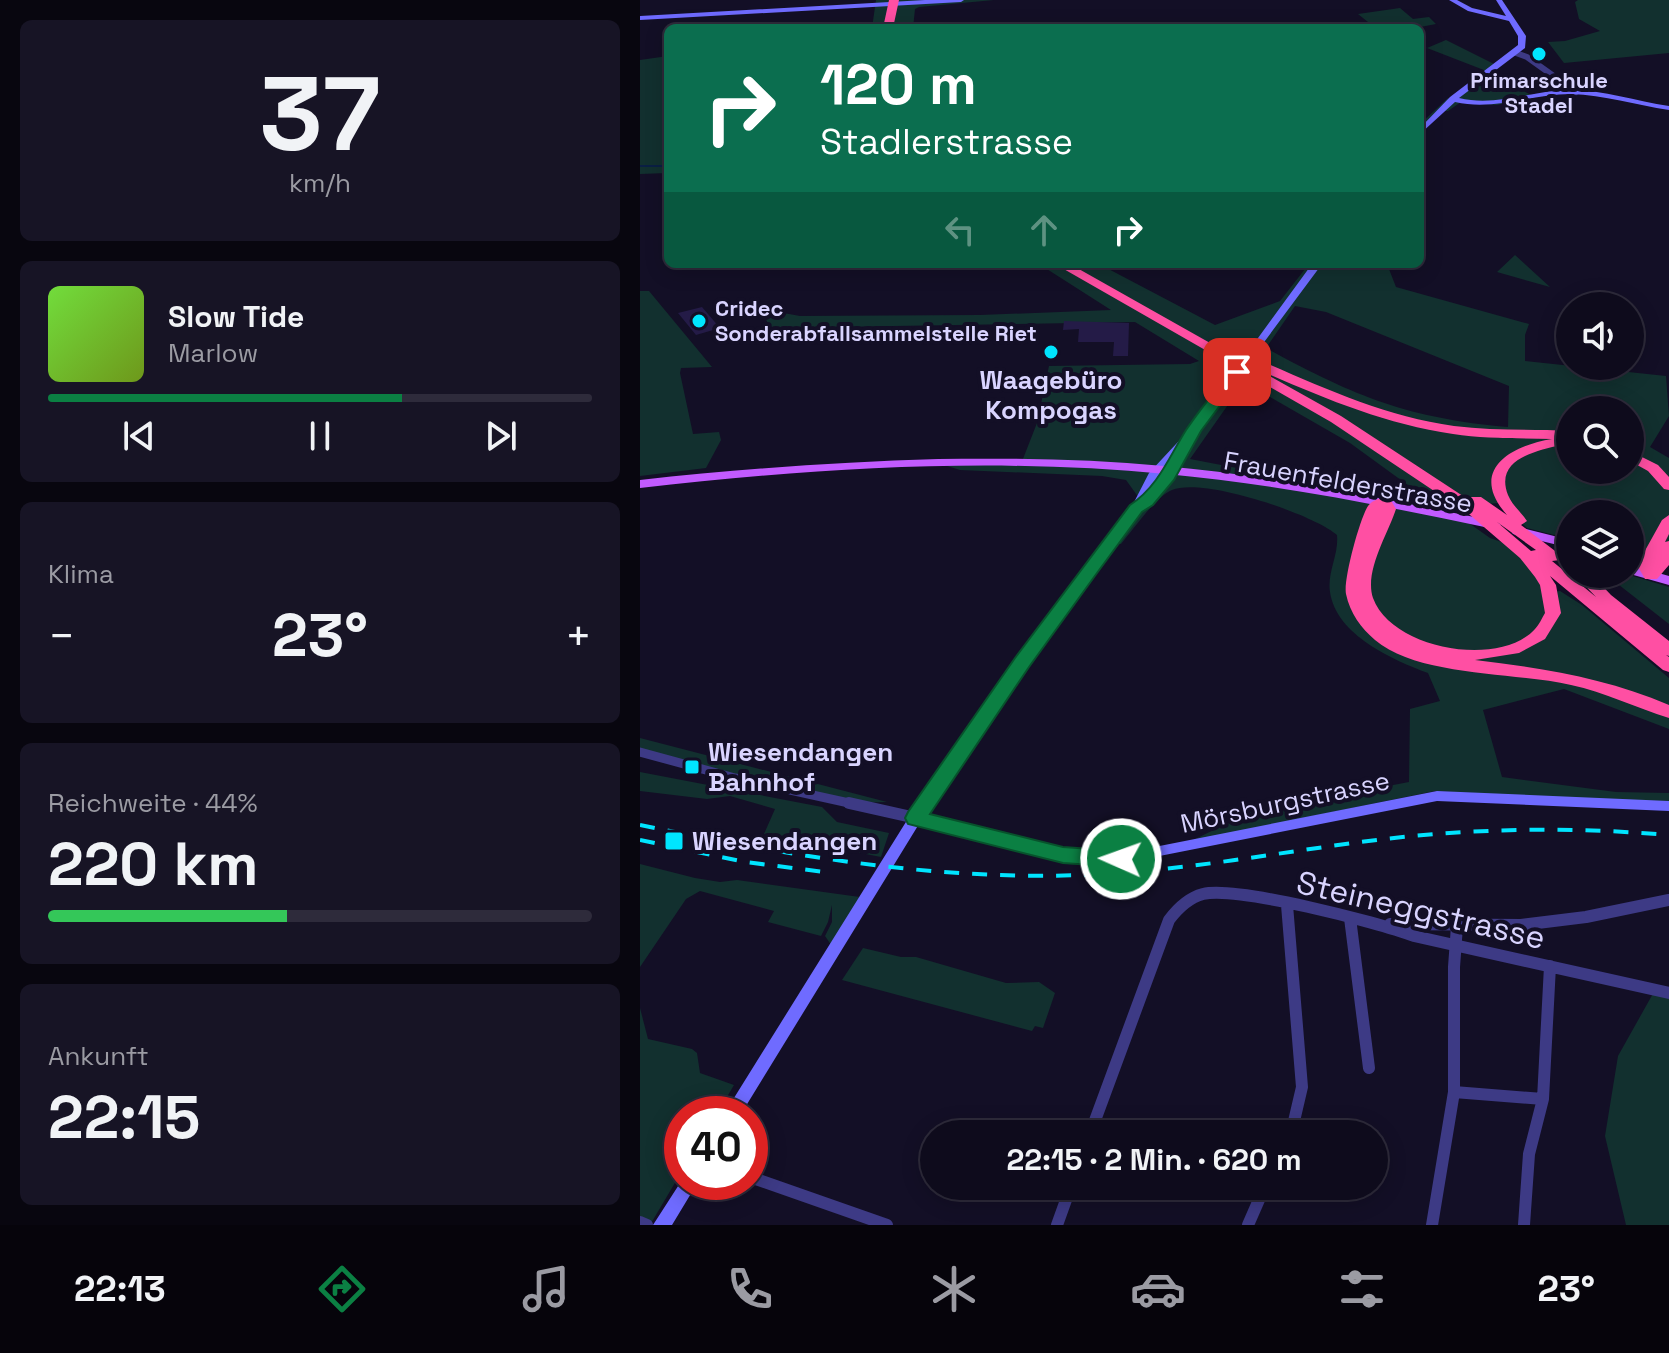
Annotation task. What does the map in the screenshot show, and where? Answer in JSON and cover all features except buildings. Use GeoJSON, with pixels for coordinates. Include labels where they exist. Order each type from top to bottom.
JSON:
{"type":"FeatureCollection","features":[{"type":"Feature","properties":{"kind":"highway"},"geometry":{"type":"LineString","coordinates":[[890,24],[897,4]]}},
{"type":"Feature","properties":{"kind":"highway"},"geometry":{"type":"LineString","coordinates":[[1068,268],[1336,419],[1476,512],[1669,666]]}},
{"type":"Feature","properties":{"kind":"highway"},"geometry":{"type":"LineString","coordinates":[[1084,268],[1253,357],[1357,406],[1411,422],[1472,432],[1556,437]]}},
{"type":"Feature","properties":{"kind":"highway"},"geometry":{"type":"LineString","coordinates":[[1253,357],[1556,552]]}},
{"type":"Feature","properties":{"kind":"highway"},"geometry":{"type":"LineString","coordinates":[[1556,441],[1524,449],[1502,466],[1497,480],[1499,494],[1520,522],[1556,550]]}},
{"type":"Feature","properties":{"kind":"highway"},"geometry":{"type":"LineString","coordinates":[[1644,455],[1669,473]]}},
{"type":"Feature","properties":{"kind":"highway"},"geometry":{"type":"LineString","coordinates":[[1644,463],[1669,486]]}},
{"type":"Feature","properties":{"kind":"highway"},"geometry":{"type":"LineString","coordinates":[[1383,506],[1365,578],[1366,599],[1373,614],[1387,629],[1430,651],[1461,656],[1492,655],[1524,645],[1544,629],[1553,610],[1552,593],[1520,548]]}},
{"type":"Feature","properties":{"kind":"highway"},"geometry":{"type":"LineString","coordinates":[[1383,506],[1354,575],[1353,592],[1363,617],[1386,639],[1413,653],[1442,661],[1540,673],[1588,683],[1669,712]]}},
{"type":"Feature","properties":{"kind":"highway"},"geometry":{"type":"LineString","coordinates":[[1650,570],[1669,520]]}},
{"type":"Feature","properties":{"kind":"highway"},"geometry":{"type":"LineString","coordinates":[[1650,570],[1669,546]]}},
{"type":"Feature","properties":{"kind":"highway"},"geometry":{"type":"LineString","coordinates":[[1596,588],[1669,650]]}},
{"type":"Feature","properties":{"kind":"main road"},"geometry":{"type":"LineString","coordinates":[[640,18],[961,0]]}},
{"type":"Feature","properties":{"kind":"main road"},"geometry":{"type":"LineString","coordinates":[[1452,0],[1470,10],[1511,19]]}},
{"type":"Feature","properties":{"kind":"main road"},"geometry":{"type":"LineString","coordinates":[[1424,128],[1453,99],[1522,46],[1523,39],[1499,0]]}},
{"type":"Feature","properties":{"kind":"main road"},"geometry":{"type":"LineString","coordinates":[[1453,99],[1497,105],[1548,93],[1576,92],[1669,108]]}},
{"type":"Feature","properties":{"kind":"main road"},"geometry":{"type":"LineString","coordinates":[[1253,357],[1314,268]]}},
{"type":"Feature","properties":{"kind":"main road"},"geometry":{"type":"LineString","coordinates":[[743,1096],[916,818],[1022,663],[1136,509],[1147,501],[1163,473],[1237,372]]}},
{"type":"Feature","properties":{"kind":"main road","name":"Frauenfelderstrasse"},"geometry":{"type":"LineString","coordinates":[[640,484],[820,467],[1021,464],[1039,468],[1163,473],[1288,486],[1383,506],[1556,557]]}},
{"type":"Feature","properties":{"kind":"main road","name":"Mörsburgstrasse"},"geometry":{"type":"LineString","coordinates":[[916,818],[1063,855],[1114,860],[1437,796],[1669,806]]}},
{"type":"Feature","properties":{"kind":"main road"},"geometry":{"type":"LineString","coordinates":[[662,1225],[678,1200]]}},
{"type":"Feature","properties":{"kind":"street"},"geometry":{"type":"LineString","coordinates":[[1516,53],[1525,55],[1576,92]]}},
{"type":"Feature","properties":{"kind":"street"},"geometry":{"type":"LineString","coordinates":[[640,752],[735,778],[916,818]]}},
{"type":"Feature","properties":{"kind":"street","name":"Steineggstrasse"},"geometry":{"type":"LineString","coordinates":[[1095,1120],[1169,920],[1183,904],[1210,893],[1230,893],[1379,923],[1454,945],[1669,993]]}},
{"type":"Feature","properties":{"kind":"street"},"geometry":{"type":"LineString","coordinates":[[1379,923],[1457,926],[1549,922],[1669,900]]}},
{"type":"Feature","properties":{"kind":"street"},"geometry":{"type":"LineString","coordinates":[[1287,905],[1302,1087],[1294,1120]]}},
{"type":"Feature","properties":{"kind":"street"},"geometry":{"type":"LineString","coordinates":[[1350,918],[1369,1068]]}},
{"type":"Feature","properties":{"kind":"street"},"geometry":{"type":"LineString","coordinates":[[1432,1225],[1434,1186],[1454,1092],[1454,945],[1457,926]]}},
{"type":"Feature","properties":{"kind":"street"},"geometry":{"type":"LineString","coordinates":[[1524,1225],[1529,1154],[1543,1099],[1550,966]]}},
{"type":"Feature","properties":{"kind":"street"},"geometry":{"type":"LineString","coordinates":[[1454,1092],[1543,1099]]}},
{"type":"Feature","properties":{"kind":"street"},"geometry":{"type":"LineString","coordinates":[[768,1183],[887,1225]]}},
{"type":"Feature","properties":{"kind":"street"},"geometry":{"type":"LineString","coordinates":[[1057,1225],[1066,1200]]}},
{"type":"Feature","properties":{"kind":"street"},"geometry":{"type":"LineString","coordinates":[[1248,1225],[1259,1200]]}},
{"type":"Feature","properties":{"kind":"street"},"geometry":{"type":"LineString","coordinates":[[640,1222],[647,1225]]}},
{"type":"Feature","properties":{"kind":"green space"},"geometry":{"type":"Polygon","coordinates":[[[876,0],[994,0],[919,7],[915,9],[913,24],[873,24],[876,0]]]}},
{"type":"Feature","properties":{"kind":"green space"},"geometry":{"type":"Polygon","coordinates":[[[1669,0],[1669,53],[1564,63],[1548,42],[1565,41],[1600,31],[1579,19],[1575,2],[1669,0]]]}},
{"type":"Feature","properties":{"kind":"green space"},"geometry":{"type":"Polygon","coordinates":[[[1400,8],[1413,19],[1429,17],[1436,24],[1370,24],[1358,14],[1400,8]]]}},
{"type":"Feature","properties":{"kind":"green space"},"geometry":{"type":"Polygon","coordinates":[[[1446,40],[1498,66],[1490,73],[1533,96],[1497,105],[1461,102],[1448,111],[1442,111],[1424,128],[1424,120],[1448,98],[1454,99],[1489,72],[1427,48],[1446,40]]]}},
{"type":"Feature","properties":{"kind":"green space"},"geometry":{"type":"Polygon","coordinates":[[[664,57],[664,173],[640,174],[640,60],[664,57]]]}},
{"type":"Feature","properties":{"kind":"green space"},"geometry":{"type":"Polygon","coordinates":[[[1515,255],[1550,287],[1497,272],[1515,255]]]}},
{"type":"Feature","properties":{"kind":"green space"},"geometry":{"type":"Polygon","coordinates":[[[1045,268],[1107,268],[1215,325],[1280,301],[1306,268],[1389,268],[1396,287],[1529,324],[1525,335],[1525,361],[1556,364],[1556,380],[1644,380],[1644,374],[1666,376],[1669,416],[1650,447],[1669,458],[1669,562],[1644,554],[1644,500],[1556,500],[1556,535],[1527,528],[1499,503],[1450,507],[1427,499],[1350,443],[1244,382],[1190,459],[1449,509],[1490,538],[1513,546],[1552,592],[1560,591],[1582,605],[1669,678],[1669,729],[1564,689],[1483,710],[1502,777],[1616,792],[1669,793],[1669,803],[1435,791],[1191,841],[1251,812],[1409,782],[1410,709],[1440,701],[1428,673],[1368,644],[1354,633],[1334,607],[1330,577],[1337,535],[1305,517],[1257,500],[1187,487],[1166,493],[1121,544],[1109,545],[1139,498],[1126,480],[1102,476],[960,470],[941,464],[1021,464],[1037,423],[1049,366],[1190,364],[1199,361],[1135,322],[770,328],[764,315],[767,310],[800,316],[980,315],[1111,310],[1045,268]],[[1295,306],[1266,348],[1355,392],[1440,418],[1508,427],[1509,386],[1326,312],[1295,306]]]}},
{"type":"Feature","properties":{"kind":"green space"},"geometry":{"type":"Polygon","coordinates":[[[640,291],[649,291],[712,367],[681,368],[680,373],[693,434],[719,432],[721,440],[706,468],[640,476],[640,291]]]}},
{"type":"Feature","properties":{"kind":"green space"},"geometry":{"type":"Polygon","coordinates":[[[1644,579],[1669,587],[1669,624],[1623,588],[1644,588],[1644,579]]]}},
{"type":"Feature","properties":{"kind":"green space"},"geometry":{"type":"Polygon","coordinates":[[[640,738],[887,802],[851,803],[640,752],[640,738]]]}},
{"type":"Feature","properties":{"kind":"green space"},"geometry":{"type":"Polygon","coordinates":[[[640,772],[822,807],[837,822],[889,833],[881,857],[764,834],[775,809],[730,796],[707,799],[640,791],[640,772]]]}},
{"type":"Feature","properties":{"kind":"green space"},"geometry":{"type":"Polygon","coordinates":[[[640,864],[720,882],[737,880],[867,898],[834,949],[825,936],[832,922],[832,905],[821,936],[768,922],[774,911],[700,891],[686,899],[640,967],[640,864]]]}},
{"type":"Feature","properties":{"kind":"green space"},"geometry":{"type":"Polygon","coordinates":[[[863,948],[901,957],[916,957],[1006,983],[1039,982],[1055,993],[1043,1028],[1035,1026],[1032,1031],[842,980],[863,948]]]}},
{"type":"Feature","properties":{"kind":"green space"},"geometry":{"type":"Polygon","coordinates":[[[1655,990],[1669,993],[1669,1225],[1626,1225],[1605,1136],[1618,1056],[1655,990]]]}},
{"type":"Feature","properties":{"kind":"green space"},"geometry":{"type":"Polygon","coordinates":[[[640,1008],[648,1039],[692,1049],[697,1053],[700,1073],[734,1085],[728,1096],[664,1096],[665,1200],[650,1225],[640,1222],[640,1008]]]}},
{"type":"Feature","properties":{"kind":"waterway"},"geometry":{"type":"LineString","coordinates":[[640,166],[664,166]]}},
{"type":"Feature","properties":{"kind":"railway"},"geometry":{"type":"LineString","coordinates":[[640,825],[754,847],[870,864],[927,871],[1044,876],[1173,868],[1385,839],[1456,833],[1562,830],[1669,835]]}},
{"type":"Feature","properties":{"kind":"railway"},"geometry":{"type":"LineString","coordinates":[[640,840],[745,862],[833,873]]}},
{"type":"Feature","properties":{"kind":"place","name":"Primarschule Stadel"},"geometry":{"type":"Point","coordinates":[1539,54]}},
{"type":"Feature","properties":{"kind":"place","name":"Cridec Sonderabfallsammelstelle Riet"},"geometry":{"type":"Point","coordinates":[699,321]}},
{"type":"Feature","properties":{"kind":"place","name":"Waagebüro Kompogas"},"geometry":{"type":"Point","coordinates":[1051,352]}},
{"type":"Feature","properties":{"kind":"place","name":"Wiesendangen Bahnhof"},"geometry":{"type":"Point","coordinates":[692,767]}},
{"type":"Feature","properties":{"kind":"place","name":"Wiesendangen"},"geometry":{"type":"Point","coordinates":[674,841]}},
{"type":"Feature","properties":{"kind":"route"},"geometry":{"type":"LineString","coordinates":[[1121,859],[1063,855],[916,818],[1022,663],[1091,569],[1136,509],[1168,477],[1194,431],[1237,372]]}}]}
